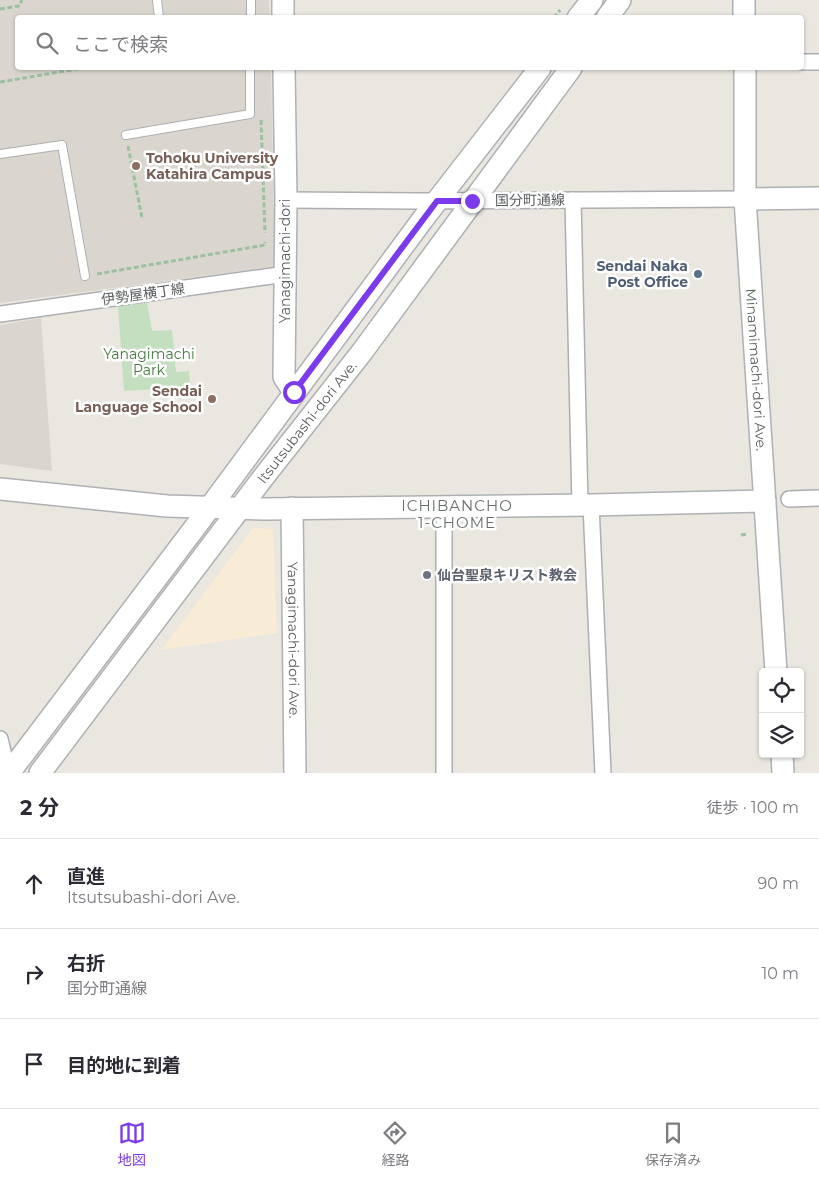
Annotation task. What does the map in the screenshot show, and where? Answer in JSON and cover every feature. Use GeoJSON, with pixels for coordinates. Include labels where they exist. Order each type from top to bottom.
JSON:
{"type":"FeatureCollection","features":[{"type":"Feature","properties":{"kind":"street"},"geometry":{"type":"LineString","coordinates":[[283,0],[283,15]]}},
{"type":"Feature","properties":{"kind":"street"},"geometry":{"type":"LineString","coordinates":[[580,15],[592,0]]}},
{"type":"Feature","properties":{"kind":"street"},"geometry":{"type":"LineString","coordinates":[[610,15],[620,0]]}},
{"type":"Feature","properties":{"kind":"street"},"geometry":{"type":"LineString","coordinates":[[744,0],[744,15]]}},
{"type":"Feature","properties":{"kind":"street"},"geometry":{"type":"LineString","coordinates":[[804,62],[819,62]]}},
{"type":"Feature","properties":{"kind":"street","name":"Yanagimachi-dori"},"geometry":{"type":"LineString","coordinates":[[284,70],[286,274],[284,377],[294,392]]}},
{"type":"Feature","properties":{"kind":"street","name":"Itsutsubashi-dori Ave."},"geometry":{"type":"LineString","coordinates":[[9,773],[437,201],[538,70]]}},
{"type":"Feature","properties":{"kind":"street","name":"Itsutsubashi-dori Ave."},"geometry":{"type":"LineString","coordinates":[[40,773],[418,277],[570,70]]}},
{"type":"Feature","properties":{"kind":"street","name":"Minamimachi-dori Ave."},"geometry":{"type":"LineString","coordinates":[[744,70],[745,199],[776,668]]}},
{"type":"Feature","properties":{"kind":"street"},"geometry":{"type":"LineString","coordinates":[[745,199],[819,198]]}},
{"type":"Feature","properties":{"kind":"street","name":"国分町通線"},"geometry":{"type":"LineString","coordinates":[[286,200],[745,199]]}},
{"type":"Feature","properties":{"kind":"street"},"geometry":{"type":"LineString","coordinates":[[573,200],[586,505],[603,773]]}},
{"type":"Feature","properties":{"kind":"street","name":"伊勢屋横丁線"},"geometry":{"type":"LineString","coordinates":[[0,314],[286,274]]}},
{"type":"Feature","properties":{"kind":"street"},"geometry":{"type":"LineString","coordinates":[[0,489],[167,506],[241,508],[586,505],[765,501]]}},
{"type":"Feature","properties":{"kind":"street"},"geometry":{"type":"LineString","coordinates":[[790,499],[819,498]]}},
{"type":"Feature","properties":{"kind":"street"},"geometry":{"type":"LineString","coordinates":[[444,506],[444,773]]}},
{"type":"Feature","properties":{"kind":"street","name":"Yanagimachi-dori Ave."},"geometry":{"type":"LineString","coordinates":[[292,508],[295,773]]}},
{"type":"Feature","properties":{"kind":"street"},"geometry":{"type":"LineString","coordinates":[[0,739],[9,773]]}},
{"type":"Feature","properties":{"kind":"street"},"geometry":{"type":"LineString","coordinates":[[782,758],[783,773]]}},
{"type":"Feature","properties":{"kind":"lane"},"geometry":{"type":"LineString","coordinates":[[157,0],[159,15]]}},
{"type":"Feature","properties":{"kind":"lane"},"geometry":{"type":"LineString","coordinates":[[251,0],[251,15]]}},
{"type":"Feature","properties":{"kind":"lane"},"geometry":{"type":"LineString","coordinates":[[126,135],[250,114],[250,70]]}},
{"type":"Feature","properties":{"kind":"lane"},"geometry":{"type":"LineString","coordinates":[[0,154],[62,145],[85,276]]}},
{"type":"Feature","properties":{"kind":"path"},"geometry":{"type":"LineString","coordinates":[[0,9],[19,6],[22,0]]}},
{"type":"Feature","properties":{"kind":"path"},"geometry":{"type":"LineString","coordinates":[[0,82],[71,70]]}},
{"type":"Feature","properties":{"kind":"path"},"geometry":{"type":"LineString","coordinates":[[85,276],[265,245],[261,113]]}},
{"type":"Feature","properties":{"kind":"path"},"geometry":{"type":"LineString","coordinates":[[126,135],[142,218]]}},
{"type":"Feature","properties":{"kind":"path"},"geometry":{"type":"LineString","coordinates":[[741,534],[747,534]]}},
{"type":"Feature","properties":{"kind":"shaded area","name":"Tohoku University Katahira Campus"},"geometry":{"type":"Polygon","coordinates":[[[0,0],[269,0],[270,15],[15,15],[15,70],[271,70],[275,264],[271,267],[0,303],[0,0]]]}},
{"type":"Feature","properties":{"kind":"shaded area"},"geometry":{"type":"Polygon","coordinates":[[[41,318],[52,471],[0,464],[0,325],[41,318]]]}},
{"type":"Feature","properties":{"kind":"shaded area"},"geometry":{"type":"Polygon","coordinates":[[[253,528],[273,529],[277,633],[161,650],[253,528]]]}},
{"type":"Feature","properties":{"kind":"green space","name":"Yanagimachi Park"},"geometry":{"type":"Polygon","coordinates":[[[147,302],[152,331],[172,330],[176,372],[189,371],[190,387],[124,391],[118,306],[147,302]]]}},
{"type":"Feature","properties":{"kind":"place","name":"Tohoku University Katahira Campus"},"geometry":{"type":"Point","coordinates":[136,166]}},
{"type":"Feature","properties":{"kind":"place","name":"Sendai Naka Post Office"},"geometry":{"type":"Point","coordinates":[698,274]}},
{"type":"Feature","properties":{"kind":"place","name":"Sendai Language School"},"geometry":{"type":"Point","coordinates":[212,399]}},
{"type":"Feature","properties":{"kind":"place","name":"仙台聖泉キリスト教会"},"geometry":{"type":"Point","coordinates":[427,575]}},
{"type":"Feature","properties":{"kind":"district","name":"ICHIBANCHO 1-CHOME"},"geometry":{"type":"Point","coordinates":[457,514]}},
{"type":"Feature","properties":{"kind":"route"},"geometry":{"type":"LineString","coordinates":[[294,392],[437,201],[472,201]]}}]}
